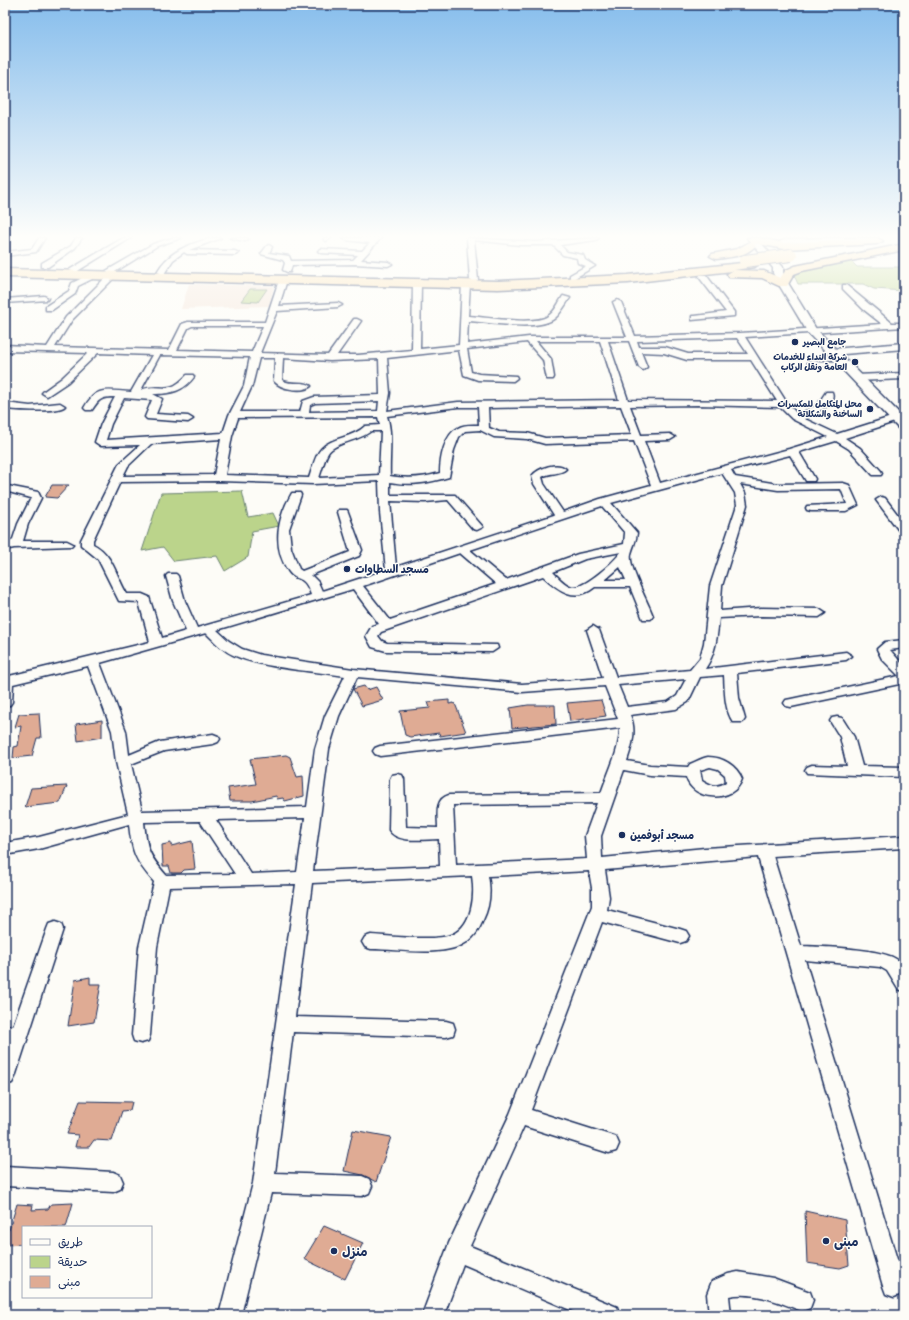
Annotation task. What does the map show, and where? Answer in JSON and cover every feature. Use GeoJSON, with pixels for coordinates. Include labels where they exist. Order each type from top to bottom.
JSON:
{"type":"FeatureCollection","features":[{"type":"Feature","properties":{"kind":"main road"},"geometry":{"type":"LineString","coordinates":[[794,300],[812,331],[856,378],[901,420]]}},
{"type":"Feature","properties":{"kind":"street"},"geometry":{"type":"LineString","coordinates":[[5,301],[23,300]]}},
{"type":"Feature","properties":{"kind":"street"},"geometry":{"type":"LineString","coordinates":[[49,308],[61,300]]}},
{"type":"Feature","properties":{"kind":"street"},"geometry":{"type":"LineString","coordinates":[[50,348],[69,319],[87,300]]}},
{"type":"Feature","properties":{"kind":"street"},"geometry":{"type":"LineString","coordinates":[[219,478],[227,436],[234,415],[248,386],[255,355],[277,300]]}},
{"type":"Feature","properties":{"kind":"street"},"geometry":{"type":"LineString","coordinates":[[416,353],[417,300]]}},
{"type":"Feature","properties":{"kind":"street"},"geometry":{"type":"LineString","coordinates":[[468,300],[463,346],[467,372],[469,375],[478,377],[513,378]]}},
{"type":"Feature","properties":{"kind":"street"},"geometry":{"type":"LineString","coordinates":[[465,318],[523,322],[543,321],[554,315],[565,300]]}},
{"type":"Feature","properties":{"kind":"street"},"geometry":{"type":"LineString","coordinates":[[695,318],[731,314],[720,300]]}},
{"type":"Feature","properties":{"kind":"street"},"geometry":{"type":"LineString","coordinates":[[859,300],[890,326]]}},
{"type":"Feature","properties":{"kind":"street"},"geometry":{"type":"LineString","coordinates":[[617,302],[643,367]]}},
{"type":"Feature","properties":{"kind":"street"},"geometry":{"type":"LineString","coordinates":[[274,309],[338,305]]}},
{"type":"Feature","properties":{"kind":"street"},"geometry":{"type":"LineString","coordinates":[[330,358],[357,321]]}},
{"type":"Feature","properties":{"kind":"street"},"geometry":{"type":"LineString","coordinates":[[172,352],[185,326],[191,324],[267,324]]}},
{"type":"Feature","properties":{"kind":"street"},"geometry":{"type":"LineString","coordinates":[[5,359],[9,348],[158,351],[330,358],[383,356],[529,339],[632,339],[740,335],[904,325]]}},
{"type":"Feature","properties":{"kind":"street"},"geometry":{"type":"LineString","coordinates":[[740,335],[787,412],[848,444],[878,473]]}},
{"type":"Feature","properties":{"kind":"street"},"geometry":{"type":"LineString","coordinates":[[529,339],[547,359],[550,377]]}},
{"type":"Feature","properties":{"kind":"street"},"geometry":{"type":"LineString","coordinates":[[603,339],[624,402],[656,486]]}},
{"type":"Feature","properties":{"kind":"street"},"geometry":{"type":"LineString","coordinates":[[832,352],[904,346]]}},
{"type":"Feature","properties":{"kind":"street"},"geometry":{"type":"LineString","coordinates":[[636,349],[665,350],[688,357],[753,357]]}},
{"type":"Feature","properties":{"kind":"street"},"geometry":{"type":"LineString","coordinates":[[47,393],[65,380],[96,350]]}},
{"type":"Feature","properties":{"kind":"street"},"geometry":{"type":"LineString","coordinates":[[136,393],[158,351]]}},
{"type":"Feature","properties":{"kind":"street"},"geometry":{"type":"LineString","coordinates":[[279,356],[279,383],[286,386],[307,386]]}},
{"type":"Feature","properties":{"kind":"street"},"geometry":{"type":"LineString","coordinates":[[383,356],[384,398],[382,414],[386,428],[384,444],[385,498],[389,561],[392,573]]}},
{"type":"Feature","properties":{"kind":"street"},"geometry":{"type":"LineString","coordinates":[[811,364],[844,365]]}},
{"type":"Feature","properties":{"kind":"street"},"geometry":{"type":"LineString","coordinates":[[89,408],[98,395],[171,391],[181,387],[190,376]]}},
{"type":"Feature","properties":{"kind":"street"},"geometry":{"type":"LineString","coordinates":[[856,378],[904,376]]}},
{"type":"Feature","properties":{"kind":"street"},"geometry":{"type":"LineString","coordinates":[[136,393],[156,397],[150,417],[188,419]]}},
{"type":"Feature","properties":{"kind":"street"},"geometry":{"type":"LineString","coordinates":[[121,394],[106,424],[100,442],[126,443],[227,436]]}},
{"type":"Feature","properties":{"kind":"street"},"geometry":{"type":"LineString","coordinates":[[798,418],[825,404],[828,400],[829,394]]}},
{"type":"Feature","properties":{"kind":"street"},"geometry":{"type":"LineString","coordinates":[[304,414],[306,403],[314,400],[384,398]]}},
{"type":"Feature","properties":{"kind":"street"},"geometry":{"type":"LineString","coordinates":[[234,415],[382,414],[425,410],[446,405],[471,404],[624,402],[783,404]]}},
{"type":"Feature","properties":{"kind":"street"},"geometry":{"type":"LineString","coordinates":[[483,405],[484,429],[490,432],[512,436],[525,436],[540,440],[670,437]]}},
{"type":"Feature","properties":{"kind":"street"},"geometry":{"type":"LineString","coordinates":[[5,406],[30,409],[60,406]]}},
{"type":"Feature","properties":{"kind":"street"},"geometry":{"type":"LineString","coordinates":[[5,702],[6,682],[93,661],[318,597],[604,501],[724,468],[793,451],[901,420]]}},
{"type":"Feature","properties":{"kind":"street"},"geometry":{"type":"LineString","coordinates":[[117,479],[219,478],[313,481],[385,478],[400,481],[426,481],[442,477],[444,475],[450,445],[456,433],[462,429],[484,427]]}},
{"type":"Feature","properties":{"kind":"street"},"geometry":{"type":"LineString","coordinates":[[313,481],[324,451],[331,446],[363,433],[368,428],[386,428]]}},
{"type":"Feature","properties":{"kind":"street"},"geometry":{"type":"LineString","coordinates":[[149,441],[139,452],[126,462],[100,509],[87,540],[87,545],[99,551],[105,560],[115,587],[123,598],[142,598],[145,600],[156,643]]}},
{"type":"Feature","properties":{"kind":"street"},"geometry":{"type":"LineString","coordinates":[[793,451],[810,479]]}},
{"type":"Feature","properties":{"kind":"street"},"geometry":{"type":"LineString","coordinates":[[380,751],[625,718],[677,704],[683,698],[695,673],[706,658],[710,643],[716,586],[742,505],[740,493],[724,468]]}},
{"type":"Feature","properties":{"kind":"street"},"geometry":{"type":"LineString","coordinates":[[560,515],[539,484],[537,476],[544,470],[561,469]]}},
{"type":"Feature","properties":{"kind":"street"},"geometry":{"type":"LineString","coordinates":[[732,480],[778,487],[839,485],[844,487],[853,505],[846,508],[811,508]]}},
{"type":"Feature","properties":{"kind":"street"},"geometry":{"type":"LineString","coordinates":[[8,489],[34,494],[36,498],[23,524],[18,540],[9,546]]}},
{"type":"Feature","properties":{"kind":"street"},"geometry":{"type":"LineString","coordinates":[[296,495],[295,504],[284,523],[288,558],[294,571],[312,581],[318,597]]}},
{"type":"Feature","properties":{"kind":"street"},"geometry":{"type":"LineString","coordinates":[[385,498],[425,499],[451,497],[477,527]]}},
{"type":"Feature","properties":{"kind":"street"},"geometry":{"type":"LineString","coordinates":[[881,500],[904,530]]}},
{"type":"Feature","properties":{"kind":"street"},"geometry":{"type":"LineString","coordinates":[[604,501],[631,533],[632,540],[624,564],[647,616]]}},
{"type":"Feature","properties":{"kind":"street"},"geometry":{"type":"LineString","coordinates":[[301,574],[355,554],[356,550],[343,512]]}},
{"type":"Feature","properties":{"kind":"street"},"geometry":{"type":"LineString","coordinates":[[9,546],[67,544]]}},
{"type":"Feature","properties":{"kind":"street"},"geometry":{"type":"LineString","coordinates":[[462,549],[504,585]]}},
{"type":"Feature","properties":{"kind":"street"},"geometry":{"type":"LineString","coordinates":[[492,648],[381,646],[372,636],[376,629],[545,571],[582,556],[627,552]]}},
{"type":"Feature","properties":{"kind":"street"},"geometry":{"type":"LineString","coordinates":[[545,571],[569,591],[584,590],[627,552]]}},
{"type":"Feature","properties":{"kind":"street"},"geometry":{"type":"LineString","coordinates":[[172,576],[179,601],[193,633]]}},
{"type":"Feature","properties":{"kind":"street"},"geometry":{"type":"LineString","coordinates":[[592,583],[634,584]]}},
{"type":"Feature","properties":{"kind":"street"},"geometry":{"type":"LineString","coordinates":[[356,585],[387,625]]}},
{"type":"Feature","properties":{"kind":"street"},"geometry":{"type":"LineString","coordinates":[[713,615],[761,612],[819,613]]}},
{"type":"Feature","properties":{"kind":"street"},"geometry":{"type":"LineString","coordinates":[[208,628],[224,644],[237,652],[259,659],[353,673],[496,687],[522,688],[610,682],[730,670],[846,656]]}},
{"type":"Feature","properties":{"kind":"street"},"geometry":{"type":"LineString","coordinates":[[433,1315],[457,1251],[519,1115],[597,914],[601,898],[592,848],[593,836],[619,764],[627,737],[625,718],[610,682],[592,630]]}},
{"type":"Feature","properties":{"kind":"street"},"geometry":{"type":"LineString","coordinates":[[904,644],[890,645],[883,649],[887,656],[904,674]]}},
{"type":"Feature","properties":{"kind":"street"},"geometry":{"type":"LineString","coordinates":[[93,661],[119,731],[123,762],[136,817],[139,848],[145,862],[162,881],[246,880],[448,870],[595,865],[697,855],[904,842]]}},
{"type":"Feature","properties":{"kind":"street"},"geometry":{"type":"LineString","coordinates":[[730,670],[732,698],[738,719]]}},
{"type":"Feature","properties":{"kind":"street"},"geometry":{"type":"LineString","coordinates":[[230,1315],[263,1183],[322,749],[332,716],[353,673]]}},
{"type":"Feature","properties":{"kind":"street"},"geometry":{"type":"LineString","coordinates":[[791,703],[904,679]]}},
{"type":"Feature","properties":{"kind":"street"},"geometry":{"type":"LineString","coordinates":[[837,721],[847,737],[856,771]]}},
{"type":"Feature","properties":{"kind":"street"},"geometry":{"type":"LineString","coordinates":[[123,762],[149,753],[160,747],[213,739]]}},
{"type":"Feature","properties":{"kind":"street"},"geometry":{"type":"LineString","coordinates":[[619,764],[650,770],[692,772]]}},
{"type":"Feature","properties":{"kind":"street"},"geometry":{"type":"LineString","coordinates":[[812,770],[904,772]]}},
{"type":"Feature","properties":{"kind":"street"},"geometry":{"type":"LineString","coordinates":[[396,779],[397,830],[404,833],[446,834]]}},
{"type":"Feature","properties":{"kind":"street"},"geometry":{"type":"LineString","coordinates":[[448,870],[446,803],[452,799],[607,798]]}},
{"type":"Feature","properties":{"kind":"street"},"geometry":{"type":"LineString","coordinates":[[5,849],[56,840],[111,822],[136,817],[314,812]]}},
{"type":"Feature","properties":{"kind":"street"},"geometry":{"type":"LineString","coordinates":[[205,816],[246,880]]}},
{"type":"Feature","properties":{"kind":"street"},"geometry":{"type":"LineString","coordinates":[[764,851],[894,1286]]}},
{"type":"Feature","properties":{"kind":"street"},"geometry":{"type":"LineString","coordinates":[[371,942],[441,943],[455,941],[463,937],[479,910],[482,895],[479,869]]}},
{"type":"Feature","properties":{"kind":"street"},"geometry":{"type":"LineString","coordinates":[[141,1035],[148,947],[162,881]]}},
{"type":"Feature","properties":{"kind":"street"},"geometry":{"type":"LineString","coordinates":[[597,914],[644,925],[680,936]]}},
{"type":"Feature","properties":{"kind":"street"},"geometry":{"type":"LineString","coordinates":[[5,1077],[12,1034],[55,929]]}},
{"type":"Feature","properties":{"kind":"street"},"geometry":{"type":"LineString","coordinates":[[795,952],[884,960],[893,966],[904,984]]}},
{"type":"Feature","properties":{"kind":"street"},"geometry":{"type":"LineString","coordinates":[[284,1024],[446,1029]]}},
{"type":"Feature","properties":{"kind":"street"},"geometry":{"type":"LineString","coordinates":[[519,1115],[609,1144]]}},
{"type":"Feature","properties":{"kind":"street"},"geometry":{"type":"LineString","coordinates":[[5,1176],[113,1182]]}},
{"type":"Feature","properties":{"kind":"street"},"geometry":{"type":"LineString","coordinates":[[263,1183],[362,1186]]}},
{"type":"Feature","properties":{"kind":"street"},"geometry":{"type":"LineString","coordinates":[[457,1251],[609,1315]]}},
{"type":"Feature","properties":{"kind":"street"},"geometry":{"type":"LineString","coordinates":[[720,1315],[718,1294],[720,1288],[732,1284],[782,1291],[802,1300]]}},
{"type":"Feature","properties":{"kind":"shaded area"},"geometry":{"type":"Polygon","coordinates":[[[184,300],[271,300],[269,306],[181,309],[184,300]]]}},
{"type":"Feature","properties":{"kind":"green space"},"geometry":{"type":"Polygon","coordinates":[[[242,300],[260,300],[258,302],[241,301],[242,300]]]}},
{"type":"Feature","properties":{"kind":"green space"},"geometry":{"type":"Polygon","coordinates":[[[242,491],[248,517],[273,513],[279,526],[252,531],[248,557],[225,571],[217,556],[174,561],[163,547],[142,551],[161,493],[242,491]]]}},
{"type":"Feature","properties":{"kind":"building"},"geometry":{"type":"Polygon","coordinates":[[[52,485],[69,485],[57,498],[45,497],[52,485]]]}},
{"type":"Feature","properties":{"kind":"building"},"geometry":{"type":"Polygon","coordinates":[[[364,686],[367,690],[376,687],[383,700],[362,706],[353,689],[364,686]]]}},
{"type":"Feature","properties":{"kind":"building"},"geometry":{"type":"Polygon","coordinates":[[[449,700],[449,704],[454,703],[456,706],[466,732],[440,736],[439,733],[410,737],[405,735],[400,711],[430,708],[428,702],[449,700]]]}},
{"type":"Feature","properties":{"kind":"building"},"geometry":{"type":"Polygon","coordinates":[[[601,700],[606,716],[570,721],[567,703],[601,700]]]}},
{"type":"Feature","properties":{"kind":"building"},"geometry":{"type":"Polygon","coordinates":[[[528,705],[555,705],[556,724],[512,728],[510,708],[528,705]]]}},
{"type":"Feature","properties":{"kind":"building"},"geometry":{"type":"Polygon","coordinates":[[[39,713],[41,738],[37,738],[32,756],[13,758],[14,747],[18,746],[21,726],[15,727],[19,714],[39,713]]]}},
{"type":"Feature","properties":{"kind":"building"},"geometry":{"type":"Polygon","coordinates":[[[102,720],[102,737],[78,741],[76,724],[102,720]]]}},
{"type":"Feature","properties":{"kind":"building"},"geometry":{"type":"Polygon","coordinates":[[[286,755],[290,757],[297,777],[303,776],[304,796],[285,801],[283,798],[277,799],[276,796],[252,801],[230,801],[228,788],[256,784],[250,759],[286,755]]]}},
{"type":"Feature","properties":{"kind":"building"},"geometry":{"type":"Polygon","coordinates":[[[67,786],[60,803],[25,807],[31,788],[67,786]]]}},
{"type":"Feature","properties":{"kind":"building"},"geometry":{"type":"Polygon","coordinates":[[[192,841],[195,869],[184,870],[181,873],[171,873],[169,866],[163,866],[162,845],[171,843],[171,846],[192,841]]]}},
{"type":"Feature","properties":{"kind":"building"},"geometry":{"type":"Polygon","coordinates":[[[90,977],[90,984],[101,984],[94,1022],[68,1026],[75,980],[90,977]]]}},
{"type":"Feature","properties":{"kind":"building"},"geometry":{"type":"Polygon","coordinates":[[[80,1101],[132,1102],[130,1110],[122,1111],[112,1141],[94,1140],[89,1147],[75,1147],[78,1135],[67,1134],[80,1101]]]}},
{"type":"Feature","properties":{"kind":"building"},"geometry":{"type":"Polygon","coordinates":[[[353,1130],[391,1137],[376,1182],[363,1175],[344,1171],[353,1130]]]}},
{"type":"Feature","properties":{"kind":"building"},"geometry":{"type":"Polygon","coordinates":[[[73,1203],[66,1226],[22,1226],[22,1244],[5,1245],[5,1230],[9,1230],[17,1204],[33,1205],[32,1210],[48,1209],[51,1204],[73,1203]]]}},
{"type":"Feature","properties":{"kind":"building","name":"مبنى"},"geometry":{"type":"Polygon","coordinates":[[[805,1211],[845,1220],[849,1265],[840,1268],[807,1263],[805,1211]]]}},
{"type":"Feature","properties":{"kind":"building","name":"منزل"},"geometry":{"type":"Polygon","coordinates":[[[324,1226],[363,1243],[345,1279],[304,1259],[324,1226]]]}},
{"type":"Feature","properties":{"kind":"place","name":"جامع البصير"},"geometry":{"type":"Point","coordinates":[795,342]}},
{"type":"Feature","properties":{"kind":"place","name":"شركة النداء للخدمات العامة ونقل الركاب"},"geometry":{"type":"Point","coordinates":[855,362]}},
{"type":"Feature","properties":{"kind":"place","name":"محل المتكامل للمكسرات الساخنة والشكلاتة"},"geometry":{"type":"Point","coordinates":[870,409]}},
{"type":"Feature","properties":{"kind":"place","name":"مسجد السطاوات"},"geometry":{"type":"Point","coordinates":[347,569]}},
{"type":"Feature","properties":{"kind":"place","name":"مسجد أبوفمين"},"geometry":{"type":"Point","coordinates":[622,835]}},
{"type":"Feature","properties":{"kind":"place","name":"مبنى"},"geometry":{"type":"Point","coordinates":[826,1241]}},
{"type":"Feature","properties":{"kind":"place","name":"منزل"},"geometry":{"type":"Point","coordinates":[334,1251]}}]}
